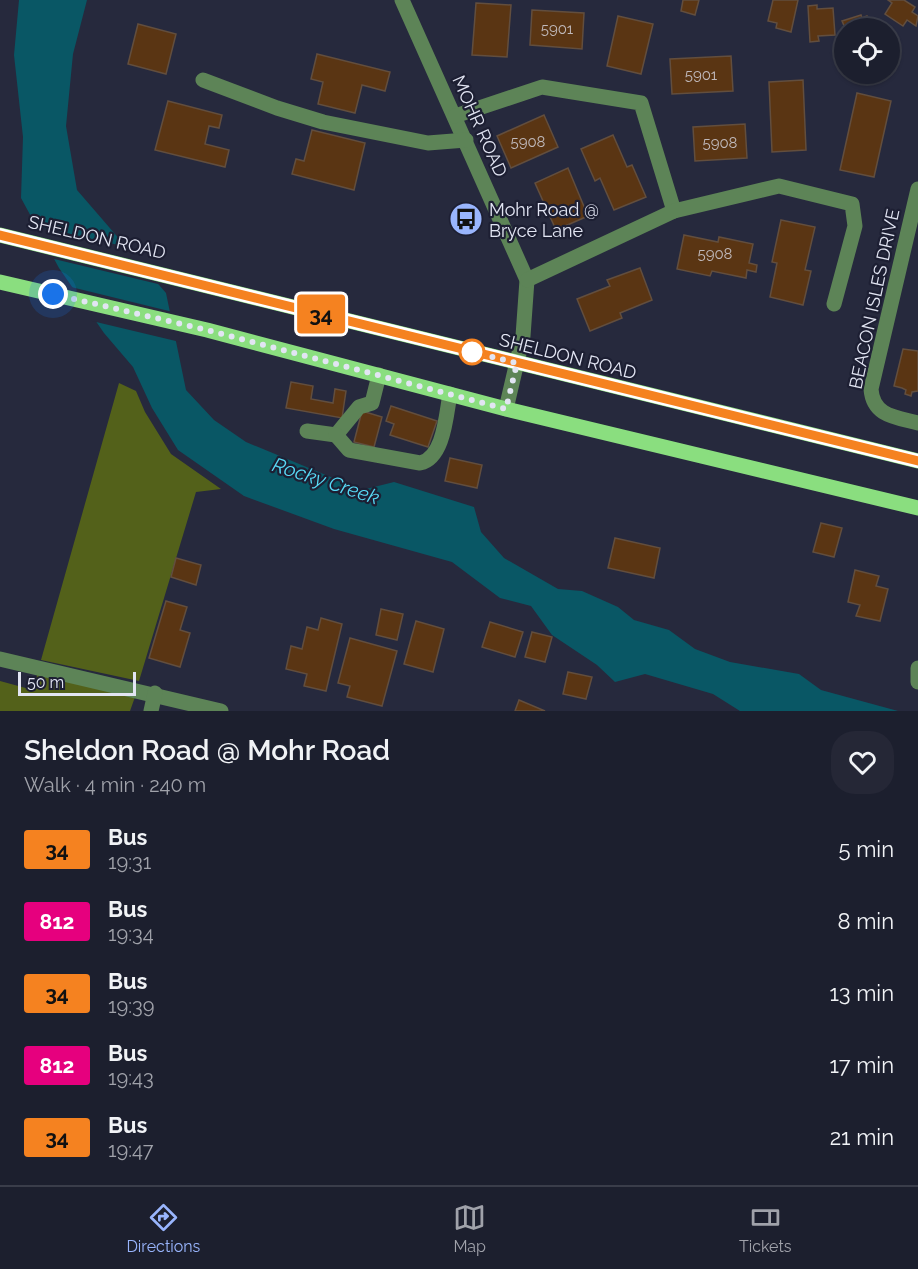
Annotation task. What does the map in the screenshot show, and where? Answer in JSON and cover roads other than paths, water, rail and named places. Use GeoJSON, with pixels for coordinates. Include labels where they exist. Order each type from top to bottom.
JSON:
{"type":"FeatureCollection","features":[{"type":"Feature","properties":{"kind":"main road","name":"SHELDON ROAD"},"geometry":{"type":"LineString","coordinates":[[2,235],[918,461]]}},
{"type":"Feature","properties":{"kind":"main road"},"geometry":{"type":"LineString","coordinates":[[0,282],[207,330],[506,409],[918,508]]}},
{"type":"Feature","properties":{"kind":"street","name":"MOHR ROAD"},"geometry":{"type":"LineString","coordinates":[[402,0],[527,280],[523,336],[506,409]]}},
{"type":"Feature","properties":{"kind":"street"},"geometry":{"type":"LineString","coordinates":[[203,80],[252,96],[276,108],[323,122],[428,143],[466,140]]}},
{"type":"Feature","properties":{"kind":"street"},"geometry":{"type":"LineString","coordinates":[[455,116],[542,87],[641,104],[674,212]]}},
{"type":"Feature","properties":{"kind":"street"},"geometry":{"type":"LineString","coordinates":[[527,280],[674,212],[779,186],[852,204],[855,226],[834,304]]}},
{"type":"Feature","properties":{"kind":"street","name":"BEACON ISLES DRIVE"},"geometry":{"type":"LineString","coordinates":[[918,189],[871,389],[872,401],[883,414],[918,423]]}},
{"type":"Feature","properties":{"kind":"street"},"geometry":{"type":"LineString","coordinates":[[336,435],[359,407],[372,403],[379,375]]}},
{"type":"Feature","properties":{"kind":"street"},"geometry":{"type":"LineString","coordinates":[[307,431],[336,435],[349,450],[420,463],[429,461],[436,452],[450,394]]}},
{"type":"Feature","properties":{"kind":"street"},"geometry":{"type":"LineString","coordinates":[[0,659],[155,693],[221,711]]}},
{"type":"Feature","properties":{"kind":"street"},"geometry":{"type":"LineString","coordinates":[[918,668],[918,682]]}},
{"type":"Feature","properties":{"kind":"street"},"geometry":{"type":"LineString","coordinates":[[151,711],[155,693]]}},
{"type":"Feature","properties":{"kind":"water","name":"Rocky Creek"},"geometry":{"type":"Polygon","coordinates":[[[19,0],[87,0],[73,54],[66,126],[77,190],[166,293],[186,390],[214,420],[246,442],[362,490],[394,482],[474,507],[481,532],[504,558],[558,589],[582,591],[618,607],[634,620],[669,630],[695,649],[730,662],[799,674],[821,690],[898,711],[740,711],[713,694],[645,674],[615,682],[597,665],[552,635],[531,606],[500,598],[452,562],[334,529],[244,496],[178,450],[152,408],[133,367],[104,333],[59,268],[21,198],[23,137],[14,55],[19,0]]]}},
{"type":"Feature","properties":{"kind":"place","name":"Mohr Road @ Bryce Lane"},"geometry":{"type":"Point","coordinates":[466,219]}}]}
